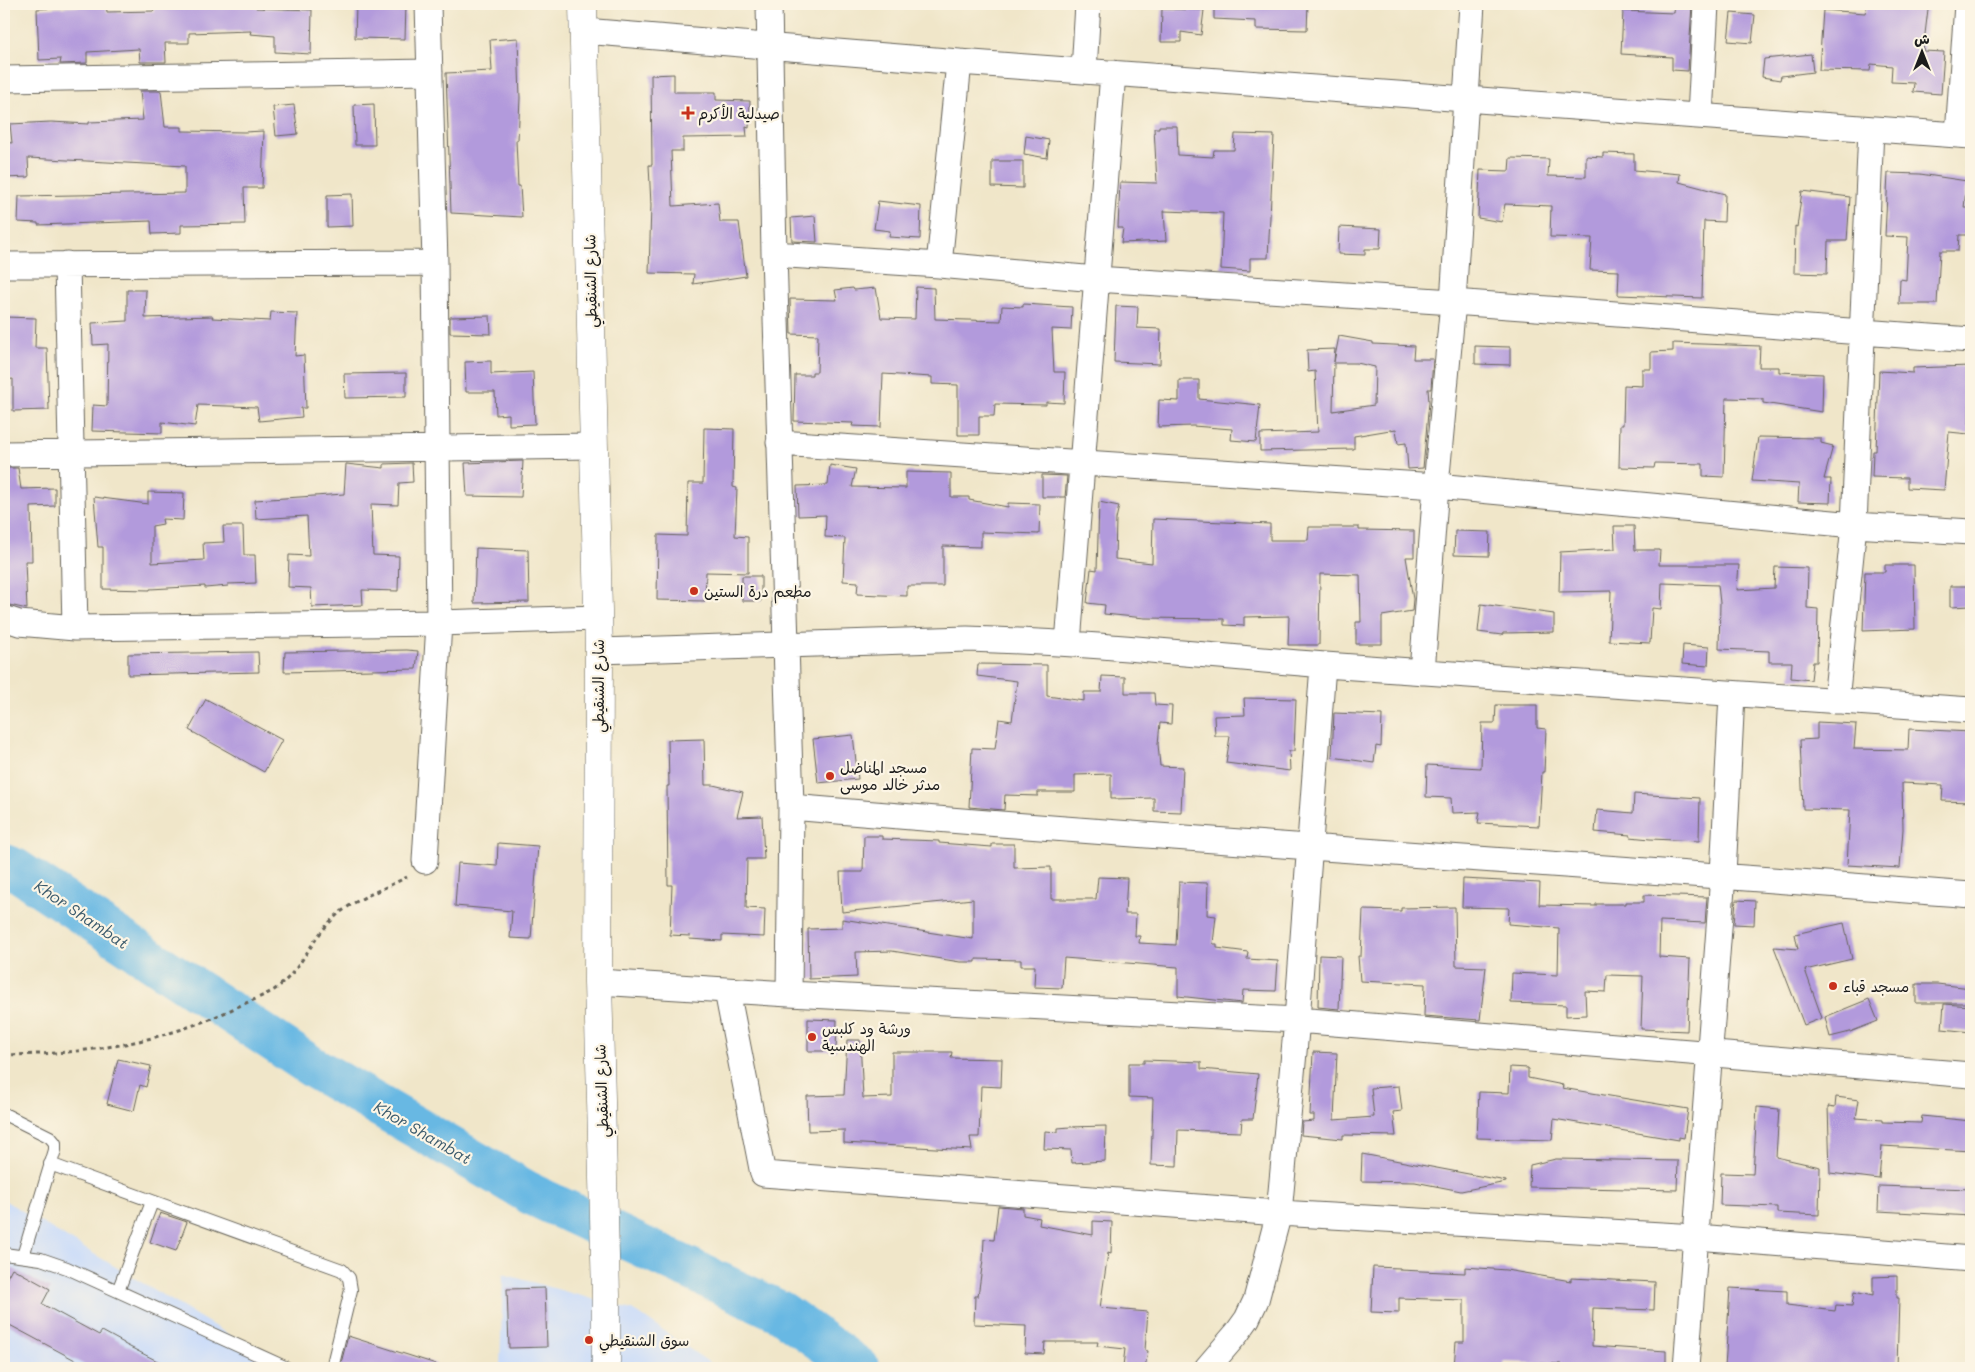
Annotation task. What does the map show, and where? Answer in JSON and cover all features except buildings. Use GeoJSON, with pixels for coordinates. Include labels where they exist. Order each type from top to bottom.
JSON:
{"type":"FeatureCollection","features":[{"type":"Feature","properties":{"kind":"street"},"geometry":{"type":"LineString","coordinates":[[425,861],[439,623],[435,263],[428,4]]}},
{"type":"Feature","properties":{"kind":"street","name":"شارع الشنقيطي"},"geometry":{"type":"LineString","coordinates":[[583,4],[599,651],[598,982],[606,1295],[606,1368]]}},
{"type":"Feature","properties":{"kind":"street"},"geometry":{"type":"LineString","coordinates":[[769,4],[779,443],[791,807],[789,994]]}},
{"type":"Feature","properties":{"kind":"street"},"geometry":{"type":"LineString","coordinates":[[1084,71],[1088,4]]}},
{"type":"Feature","properties":{"kind":"street"},"geometry":{"type":"LineString","coordinates":[[1422,672],[1436,486],[1453,302],[1472,4]]}},
{"type":"Feature","properties":{"kind":"street"},"geometry":{"type":"LineString","coordinates":[[1700,116],[1706,4]]}},
{"type":"Feature","properties":{"kind":"street"},"geometry":{"type":"LineString","coordinates":[[584,31],[958,62],[1965,135],[1967,4]]}},
{"type":"Feature","properties":{"kind":"street"},"geometry":{"type":"LineString","coordinates":[[939,266],[958,62]]}},
{"type":"Feature","properties":{"kind":"street"},"geometry":{"type":"LineString","coordinates":[[4,79],[430,72]]}},
{"type":"Feature","properties":{"kind":"street"},"geometry":{"type":"LineString","coordinates":[[1068,643],[1113,73]]}},
{"type":"Feature","properties":{"kind":"street"},"geometry":{"type":"LineString","coordinates":[[1836,701],[1854,525],[1872,129]]}},
{"type":"Feature","properties":{"kind":"street"},"geometry":{"type":"LineString","coordinates":[[774,254],[1096,280],[1453,302],[1971,340]]}},
{"type":"Feature","properties":{"kind":"street"},"geometry":{"type":"LineString","coordinates":[[4,264],[435,263]]}},
{"type":"Feature","properties":{"kind":"street"},"geometry":{"type":"LineString","coordinates":[[67,264],[75,628]]}},
{"type":"Feature","properties":{"kind":"street"},"geometry":{"type":"LineString","coordinates":[[779,443],[1436,486],[1854,525],[1971,532]]}},
{"type":"Feature","properties":{"kind":"street"},"geometry":{"type":"LineString","coordinates":[[4,454],[594,446]]}},
{"type":"Feature","properties":{"kind":"street"},"geometry":{"type":"LineString","coordinates":[[4,618],[19,623],[75,628],[439,623],[598,618]]}},
{"type":"Feature","properties":{"kind":"street"},"geometry":{"type":"LineString","coordinates":[[599,651],[967,639],[1068,643],[1323,665],[1971,710]]}},
{"type":"Feature","properties":{"kind":"street"},"geometry":{"type":"LineString","coordinates":[[1207,1368],[1237,1333],[1247,1319],[1256,1300],[1279,1213],[1297,1020],[1323,665]]}},
{"type":"Feature","properties":{"kind":"street"},"geometry":{"type":"LineString","coordinates":[[1686,1368],[1723,875],[1732,694]]}},
{"type":"Feature","properties":{"kind":"street"},"geometry":{"type":"LineString","coordinates":[[791,807],[1310,848],[1723,875],[1971,895]]}},
{"type":"Feature","properties":{"kind":"street"},"geometry":{"type":"LineString","coordinates":[[598,982],[727,991],[1297,1020],[1971,1075]]}},
{"type":"Feature","properties":{"kind":"street"},"geometry":{"type":"LineString","coordinates":[[727,991],[763,1174],[1279,1213],[1697,1237],[1971,1259]]}},
{"type":"Feature","properties":{"kind":"lane"},"geometry":{"type":"LineString","coordinates":[[4,1114],[50,1137],[55,1143],[23,1256]]}},
{"type":"Feature","properties":{"kind":"lane"},"geometry":{"type":"LineString","coordinates":[[50,1164],[342,1270],[349,1278],[351,1290],[332,1368]]}},
{"type":"Feature","properties":{"kind":"lane"},"geometry":{"type":"LineString","coordinates":[[118,1291],[152,1202]]}},
{"type":"Feature","properties":{"kind":"lane"},"geometry":{"type":"LineString","coordinates":[[4,1254],[23,1256],[67,1268],[287,1368]]}},
{"type":"Feature","properties":{"kind":"path"},"geometry":{"type":"LineString","coordinates":[[4,1054],[78,1052],[154,1039],[228,1012],[274,989],[292,973],[329,922],[344,910],[417,872],[425,861]]}},
{"type":"Feature","properties":{"kind":"shaded area"},"geometry":{"type":"Polygon","coordinates":[[[4,1200],[284,1368],[4,1368],[4,1200]]]}},
{"type":"Feature","properties":{"kind":"shaded area","name":"سوق الشنقيطي"},"geometry":{"type":"Polygon","coordinates":[[[503,1274],[635,1311],[717,1368],[500,1368],[503,1274]]]}},
{"type":"Feature","properties":{"kind":"waterway","name":"Khor Shambat"},"geometry":{"type":"LineString","coordinates":[[4,865],[15,869],[314,1068],[531,1194],[781,1312],[859,1368]]}},
{"type":"Feature","properties":{"kind":"place","name":"صيدلية الأكرم"},"geometry":{"type":"Point","coordinates":[688,113]}},
{"type":"Feature","properties":{"kind":"place","name":"مطعم درة الستين"},"geometry":{"type":"Point","coordinates":[694,591]}},
{"type":"Feature","properties":{"kind":"place","name":"مسجد المناضل مدثر خالد موسى"},"geometry":{"type":"Point","coordinates":[830,776]}},
{"type":"Feature","properties":{"kind":"place","name":"مسجد قباء"},"geometry":{"type":"Point","coordinates":[1833,986]}},
{"type":"Feature","properties":{"kind":"place","name":"ورشة ود كلبس الهندسية"},"geometry":{"type":"Point","coordinates":[812,1037]}},
{"type":"Feature","properties":{"kind":"place","name":"سوق الشنقيطي"},"geometry":{"type":"Point","coordinates":[589,1340]}}]}
